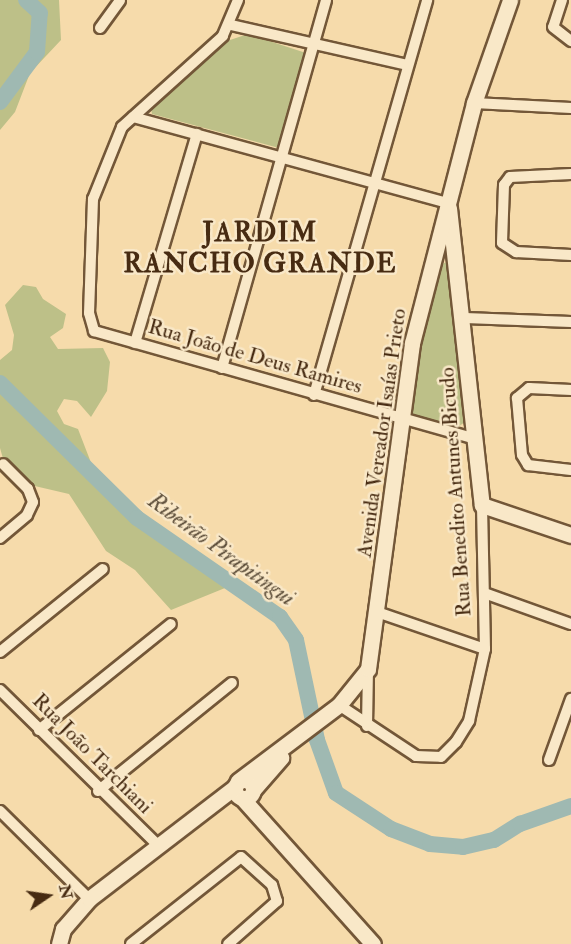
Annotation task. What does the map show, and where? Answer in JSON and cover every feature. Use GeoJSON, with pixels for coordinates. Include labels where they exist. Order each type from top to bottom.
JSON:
{"type":"FeatureCollection","features":[{"type":"Feature","properties":{"kind":"main road","name":"Avenida Vereador Isaías Prieto"},"geometry":{"type":"LineString","coordinates":[[58,944],[63,929],[89,899],[214,803],[243,791],[287,748],[336,708],[368,669],[412,343],[474,103],[510,0]]}},
{"type":"Feature","properties":{"kind":"main road","name":"Rua Benedito Antunes Bicudo"},"geometry":{"type":"LineString","coordinates":[[448,203],[465,318],[482,505]]}},
{"type":"Feature","properties":{"kind":"main road"},"geometry":{"type":"LineString","coordinates":[[482,505],[571,535]]}},
{"type":"Feature","properties":{"kind":"main road"},"geometry":{"type":"LineString","coordinates":[[243,791],[269,827],[373,944]]}},
{"type":"Feature","properties":{"kind":"street"},"geometry":{"type":"LineString","coordinates":[[100,28],[120,0]]}},
{"type":"Feature","properties":{"kind":"street"},"geometry":{"type":"LineString","coordinates":[[133,117],[231,25],[238,0]]}},
{"type":"Feature","properties":{"kind":"street"},"geometry":{"type":"LineString","coordinates":[[222,368],[326,0]]}},
{"type":"Feature","properties":{"kind":"street"},"geometry":{"type":"LineString","coordinates":[[315,394],[427,0]]}},
{"type":"Feature","properties":{"kind":"street"},"geometry":{"type":"LineString","coordinates":[[562,0],[553,27],[571,41]]}},
{"type":"Feature","properties":{"kind":"street"},"geometry":{"type":"LineString","coordinates":[[231,25],[407,64]]}},
{"type":"Feature","properties":{"kind":"street"},"geometry":{"type":"LineString","coordinates":[[474,103],[571,108]]}},
{"type":"Feature","properties":{"kind":"street"},"geometry":{"type":"LineString","coordinates":[[133,117],[448,203]]}},
{"type":"Feature","properties":{"kind":"street","name":"Rua João de Deus Ramires"},"geometry":{"type":"LineString","coordinates":[[133,117],[122,127],[93,200],[89,313],[94,331],[476,439]]}},
{"type":"Feature","properties":{"kind":"street"},"geometry":{"type":"LineString","coordinates":[[135,343],[197,134]]}},
{"type":"Feature","properties":{"kind":"street"},"geometry":{"type":"LineString","coordinates":[[571,174],[510,177],[504,186],[502,243],[516,252],[571,255]]}},
{"type":"Feature","properties":{"kind":"street"},"geometry":{"type":"LineString","coordinates":[[465,318],[571,322]]}},
{"type":"Feature","properties":{"kind":"street"},"geometry":{"type":"LineString","coordinates":[[571,390],[529,388],[517,398],[522,455],[528,465],[571,470]]}},
{"type":"Feature","properties":{"kind":"street"},"geometry":{"type":"LineString","coordinates":[[0,538],[27,515],[33,502],[28,489],[3,464]]}},
{"type":"Feature","properties":{"kind":"street","name":"Rua Benedito Antunes Bicudo"},"geometry":{"type":"LineString","coordinates":[[336,708],[416,756],[441,757],[469,722],[485,649],[487,594],[482,505]]}},
{"type":"Feature","properties":{"kind":"street"},"geometry":{"type":"LineString","coordinates":[[0,652],[103,569]]}},
{"type":"Feature","properties":{"kind":"street"},"geometry":{"type":"LineString","coordinates":[[487,594],[571,624]]}},
{"type":"Feature","properties":{"kind":"street"},"geometry":{"type":"LineString","coordinates":[[377,612],[485,649]]}},
{"type":"Feature","properties":{"kind":"street"},"geometry":{"type":"LineString","coordinates":[[39,730],[171,624]]}},
{"type":"Feature","properties":{"kind":"street","name":"Avenida Vereador Isaías Prieto"},"geometry":{"type":"LineString","coordinates":[[367,726],[368,669]]}},
{"type":"Feature","properties":{"kind":"street"},"geometry":{"type":"LineString","coordinates":[[98,791],[232,683]]}},
{"type":"Feature","properties":{"kind":"street","name":"Rua João Tarchiani"},"geometry":{"type":"LineString","coordinates":[[0,690],[98,791],[158,845]]}},
{"type":"Feature","properties":{"kind":"street"},"geometry":{"type":"LineString","coordinates":[[549,760],[571,699]]}},
{"type":"Feature","properties":{"kind":"street"},"geometry":{"type":"LineString","coordinates":[[0,811],[89,899]]}},
{"type":"Feature","properties":{"kind":"street"},"geometry":{"type":"LineString","coordinates":[[132,944],[227,864],[245,858],[278,898],[270,912],[228,944]]}},
{"type":"Feature","properties":{"kind":"green space"},"geometry":{"type":"Polygon","coordinates":[[[0,0],[59,0],[61,40],[30,73],[15,112],[0,130],[0,0]]]}},
{"type":"Feature","properties":{"kind":"green space"},"geometry":{"type":"Polygon","coordinates":[[[248,34],[306,53],[279,148],[152,114],[151,108],[227,41],[248,34]]]}},
{"type":"Feature","properties":{"kind":"green space"},"geometry":{"type":"Polygon","coordinates":[[[447,262],[465,422],[455,429],[414,417],[411,411],[421,334],[442,264],[447,262]]]}},
{"type":"Feature","properties":{"kind":"green space"},"geometry":{"type":"Polygon","coordinates":[[[23,285],[36,287],[43,299],[66,314],[63,328],[50,337],[58,349],[103,348],[110,362],[107,391],[91,417],[77,401],[64,399],[57,411],[64,424],[78,429],[95,473],[133,513],[224,578],[225,588],[171,610],[135,570],[106,551],[69,494],[9,480],[0,448],[0,360],[12,350],[14,335],[5,305],[23,285]]]}},
{"type":"Feature","properties":{"kind":"waterway","name":"Ribeirão Pirapitingui"},"geometry":{"type":"LineString","coordinates":[[0,102],[37,52],[40,13],[26,0]]}},
{"type":"Feature","properties":{"kind":"waterway","name":"Ribeirão Pirapitingui"},"geometry":{"type":"LineString","coordinates":[[0,383],[137,518],[280,617],[296,640],[317,740],[336,793],[391,829],[430,844],[463,847],[494,840],[520,824],[571,806]]}},
{"type":"Feature","properties":{"kind":"district","name":"JARDIM RANCHO GRANDE"},"geometry":{"type":"Point","coordinates":[260,248]}}]}
